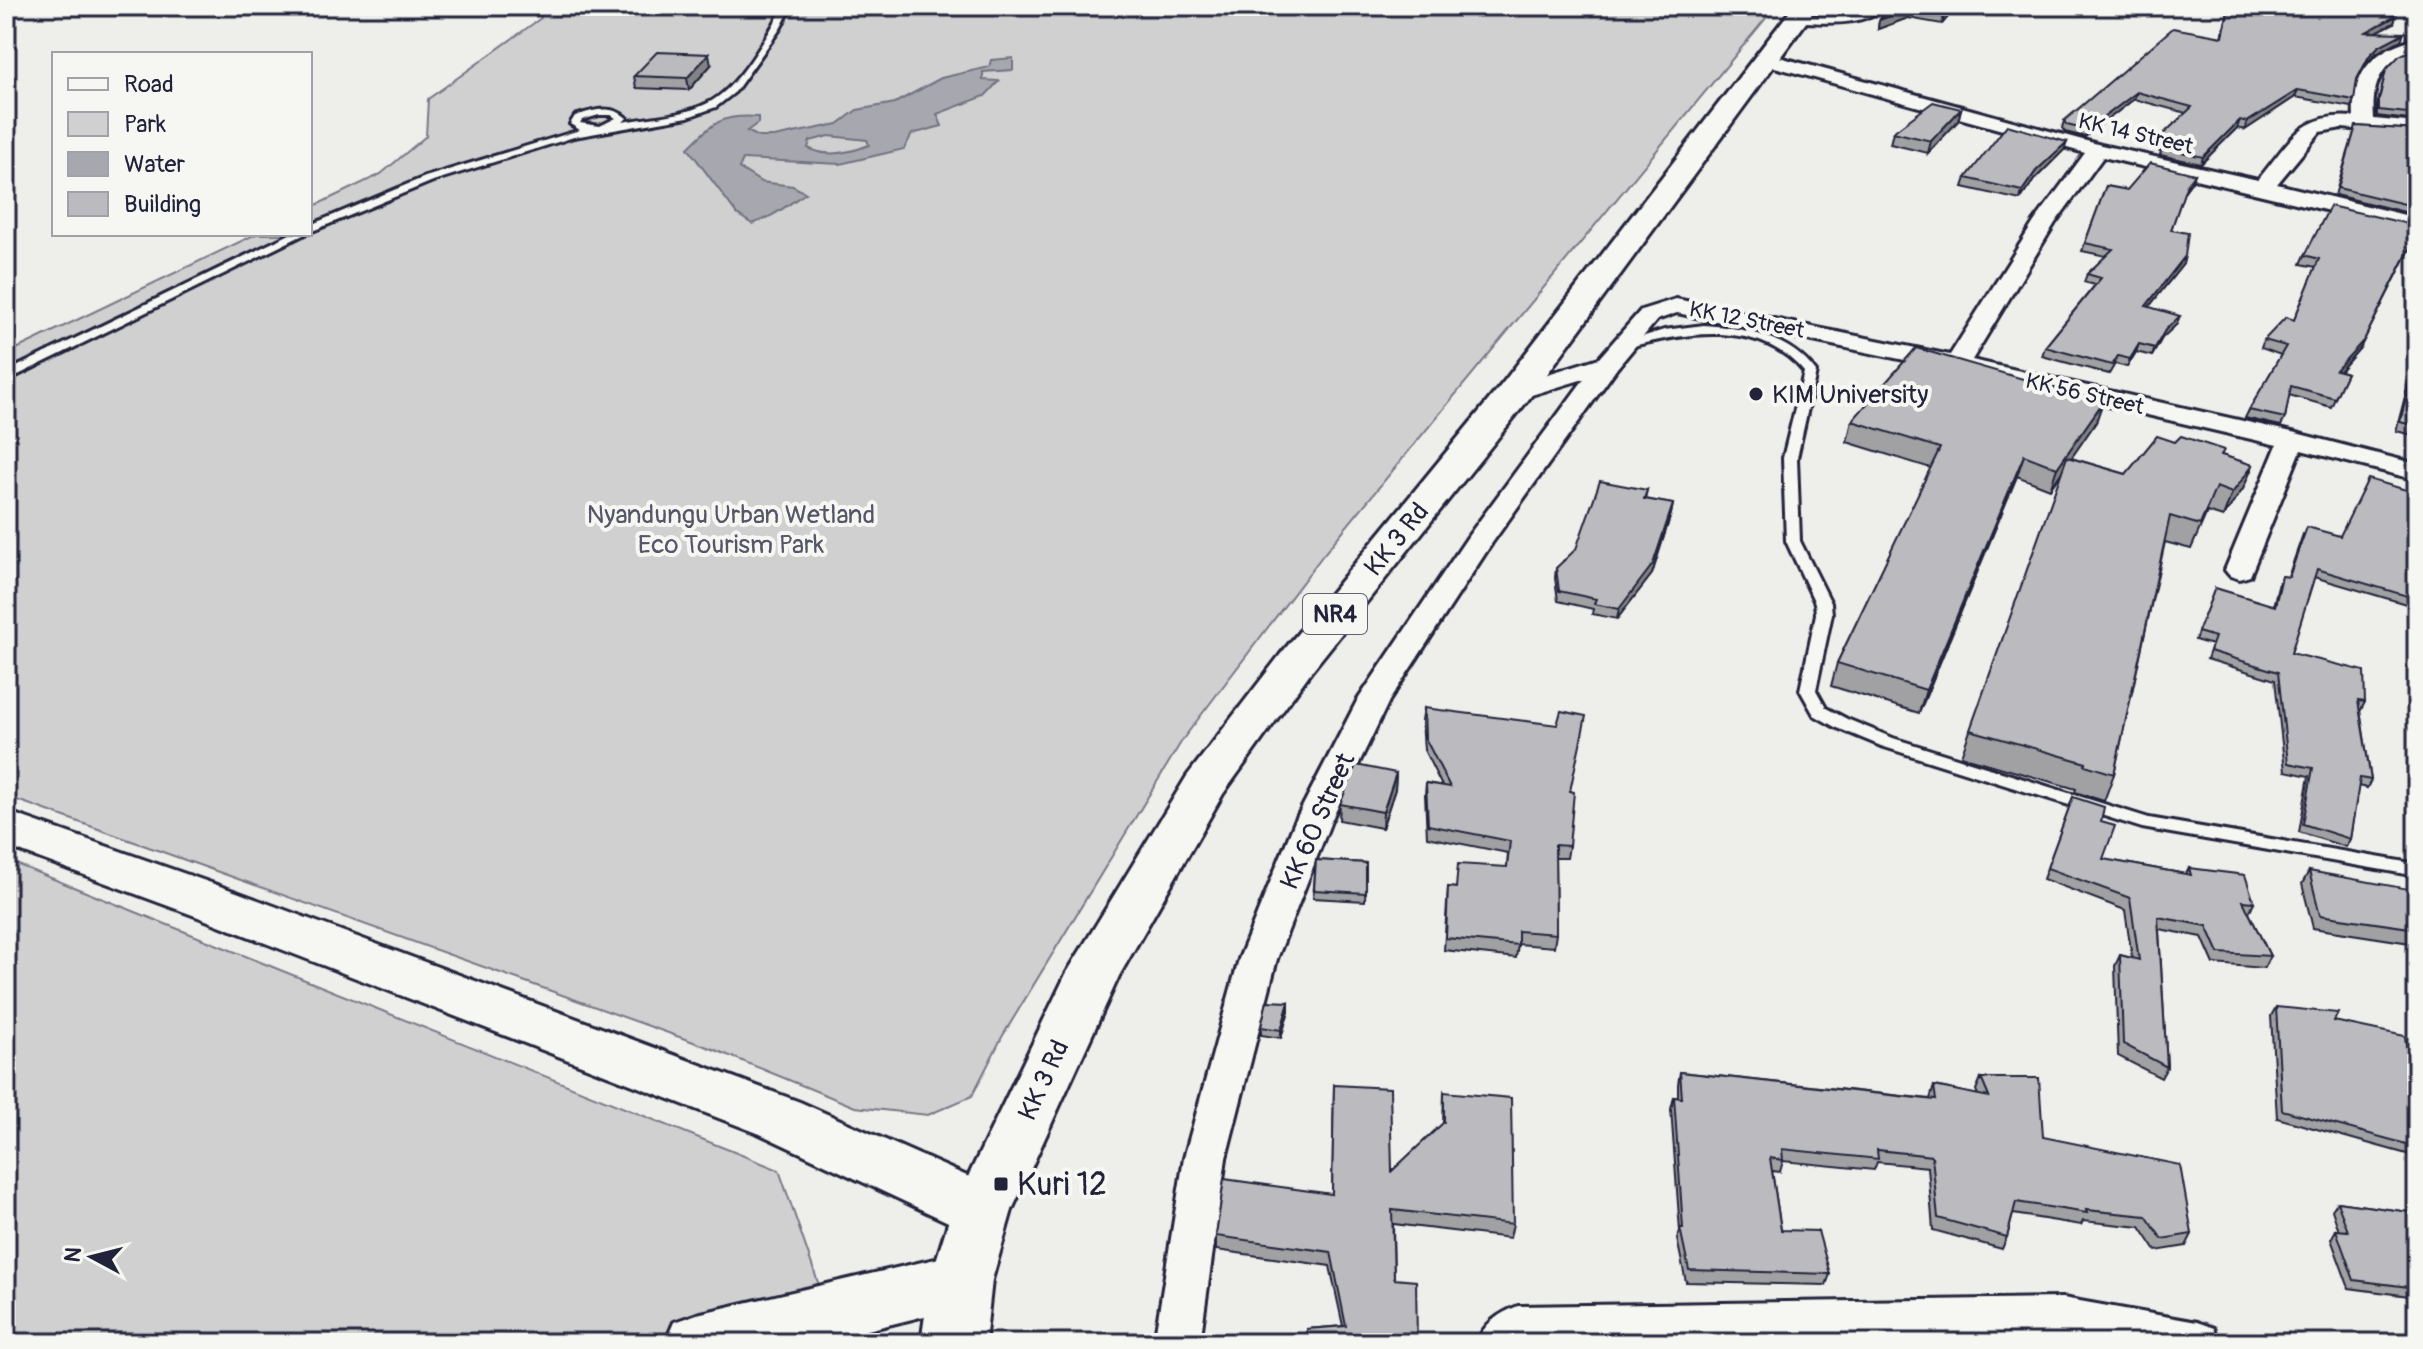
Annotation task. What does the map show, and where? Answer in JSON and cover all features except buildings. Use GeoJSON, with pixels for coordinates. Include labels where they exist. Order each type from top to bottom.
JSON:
{"type":"FeatureCollection","features":[{"type":"Feature","properties":{"kind":"main road","name":"KK 3 Rd"},"geometry":{"type":"LineString","coordinates":[[961,1280],[982,1210],[1093,974],[1204,787],[1295,664],[1515,392],[1801,13]]}},
{"type":"Feature","properties":{"kind":"main road"},"geometry":{"type":"LineString","coordinates":[[6,828],[216,904],[780,1118],[982,1210]]}},
{"type":"Feature","properties":{"kind":"main road"},"geometry":{"type":"LineString","coordinates":[[697,1343],[961,1280]]}},
{"type":"Feature","properties":{"kind":"main road","name":"NR4"},"geometry":{"type":"LineString","coordinates":[[953,1342],[961,1280]]}},
{"type":"Feature","properties":{"kind":"street"},"geometry":{"type":"LineString","coordinates":[[2364,124],[2362,101],[2366,78],[2386,54],[2417,43]]}},
{"type":"Feature","properties":{"kind":"street","name":"KK 14 Street"},"geometry":{"type":"LineString","coordinates":[[1766,59],[2098,150],[2417,225]]}},
{"type":"Feature","properties":{"kind":"street"},"geometry":{"type":"LineString","coordinates":[[2263,187],[2313,127],[2342,122],[2417,129]]}},
{"type":"Feature","properties":{"kind":"street"},"geometry":{"type":"LineString","coordinates":[[1957,364],[2045,222],[2098,150]]}},
{"type":"Feature","properties":{"kind":"street","name":"KK 12 Street"},"geometry":{"type":"LineString","coordinates":[[1616,354],[1649,315],[1676,306],[1844,338],[1957,364]]}},
{"type":"Feature","properties":{"kind":"street"},"geometry":{"type":"LineString","coordinates":[[1515,392],[1616,354]]}},
{"type":"Feature","properties":{"kind":"street","name":"KK 60 Street"},"geometry":{"type":"LineString","coordinates":[[1177,1343],[1209,1143],[1258,959],[1313,821],[1373,701],[1479,541],[1616,354]]}},
{"type":"Feature","properties":{"kind":"street","name":"KK 56 Street"},"geometry":{"type":"LineString","coordinates":[[1957,364],[2292,440],[2417,472]]}},
{"type":"Feature","properties":{"kind":"street"},"geometry":{"type":"LineString","coordinates":[[2240,570],[2292,440]]}},
{"type":"Feature","properties":{"kind":"street"},"geometry":{"type":"LineString","coordinates":[[1499,1343],[1518,1327],[2063,1319],[2197,1343]]}},
{"type":"Feature","properties":{"kind":"lane"},"geometry":{"type":"LineString","coordinates":[[312,228],[429,179],[572,134],[688,114],[713,105],[732,90],[776,29],[788,6]]}},
{"type":"Feature","properties":{"kind":"lane"},"geometry":{"type":"LineString","coordinates":[[1801,13],[1864,17],[1876,12],[1880,6]]}},
{"type":"Feature","properties":{"kind":"lane"},"geometry":{"type":"LineString","coordinates":[[6,377],[295,236]]}},
{"type":"Feature","properties":{"kind":"lane"},"geometry":{"type":"LineString","coordinates":[[1616,354],[1682,331],[1727,331],[1777,346],[1802,360],[1810,372],[1790,458],[1793,541],[1823,603],[1824,614],[1808,690],[1820,711],[1887,742],[2148,824],[2417,870]]}},
{"type":"Feature","properties":{"kind":"green space","name":"Nyandungu Urban Wetland Eco Tourism Park"},"geometry":{"type":"Polygon","coordinates":[[[536,6],[1776,6],[1323,555],[1183,739],[1002,1037],[972,1096],[928,1115],[855,1107],[713,1049],[6,796],[6,354],[252,236],[312,236],[312,207],[381,174],[426,136],[428,99],[541,18],[536,6]]]}},
{"type":"Feature","properties":{"kind":"green space"},"geometry":{"type":"Polygon","coordinates":[[[6,860],[779,1170],[839,1343],[6,1343],[6,860]]]}},
{"type":"Feature","properties":{"kind":"water"},"geometry":{"type":"Polygon","coordinates":[[[1013,58],[1013,70],[983,72],[983,80],[999,81],[985,96],[937,114],[942,126],[912,134],[904,149],[840,164],[743,159],[739,168],[761,182],[793,186],[806,193],[752,224],[737,214],[688,148],[711,126],[735,117],[758,117],[758,123],[747,131],[759,137],[774,137],[838,124],[857,110],[895,103],[941,78],[989,67],[991,60],[1013,58]],[[829,136],[810,141],[808,148],[823,153],[838,153],[869,145],[867,140],[829,136]]]}},
{"type":"Feature","properties":{"kind":"place","name":"KIM University"},"geometry":{"type":"Point","coordinates":[1756,394]}},
{"type":"Feature","properties":{"kind":"place","name":"Kuri 12"},"geometry":{"type":"Point","coordinates":[1001,1184]}}]}
